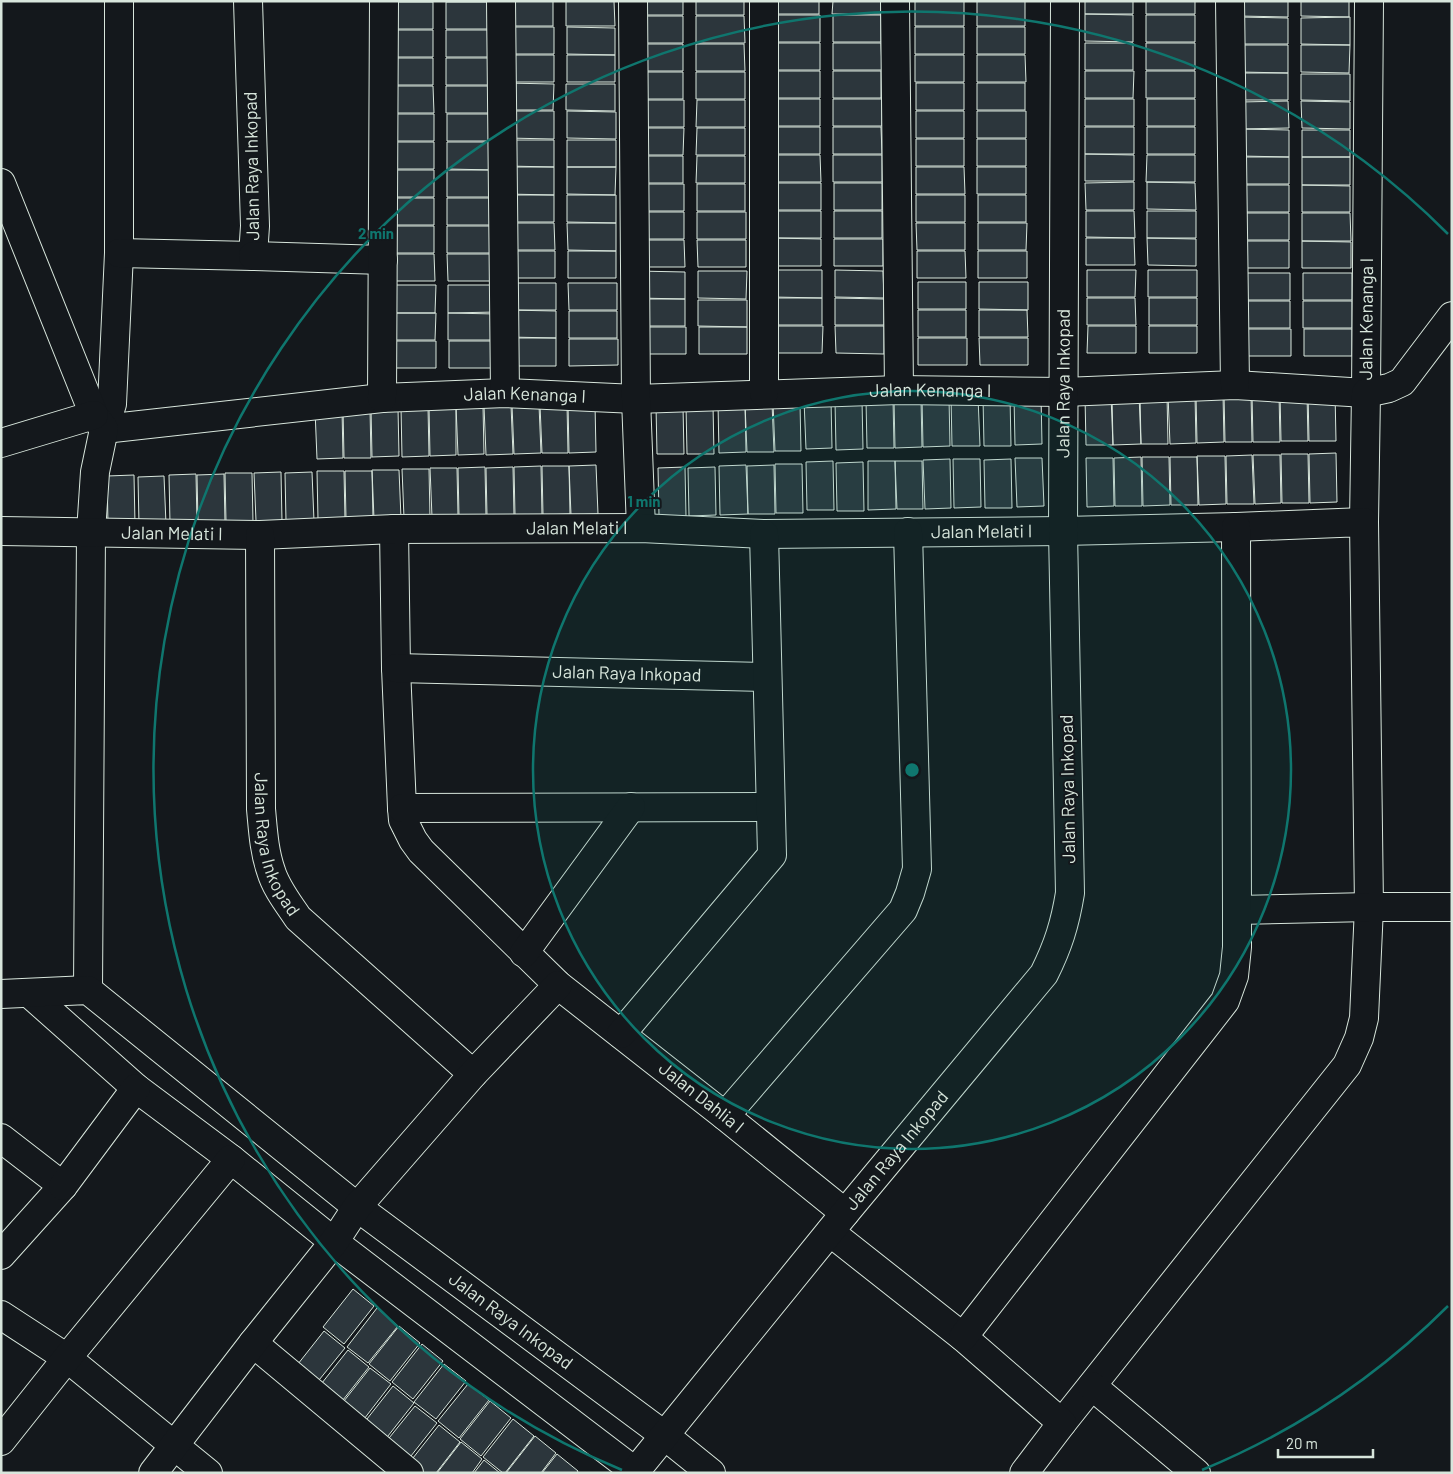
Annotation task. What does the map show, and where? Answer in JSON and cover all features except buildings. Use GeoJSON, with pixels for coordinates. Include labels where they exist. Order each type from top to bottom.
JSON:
{"type":"FeatureCollection","features":[{"type":"Feature","properties":{"kind":"street"},"geometry":{"type":"LineString","coordinates":[[1,443],[99,422],[112,404],[119,253],[119,1]]}},
{"type":"Feature","properties":{"kind":"street","name":"Jalan Raya Inkopad"},"geometry":{"type":"LineString","coordinates":[[119,253],[253,256],[255,226],[248,1]]}},
{"type":"Feature","properties":{"kind":"street"},"geometry":{"type":"LineString","coordinates":[[382,398],[384,1]]}},
{"type":"Feature","properties":{"kind":"street"},"geometry":{"type":"LineString","coordinates":[[501,1],[505,393]]}},
{"type":"Feature","properties":{"kind":"street"},"geometry":{"type":"LineString","coordinates":[[633,1],[636,398],[641,528]]}},
{"type":"Feature","properties":{"kind":"street"},"geometry":{"type":"LineString","coordinates":[[764,1],[764,394]]}},
{"type":"Feature","properties":{"kind":"street"},"geometry":{"type":"LineString","coordinates":[[895,1],[899,390]]}},
{"type":"Feature","properties":{"kind":"street","name":"Jalan Raya Inkopad"},"geometry":{"type":"LineString","coordinates":[[29,993],[136,1088],[635,1472],[837,1222],[1044,974],[1056,950],[1065,923],[1070,893],[1063,531],[1065,1]]}},
{"type":"Feature","properties":{"kind":"street"},"geometry":{"type":"LineString","coordinates":[[1230,1],[1235,385]]}},
{"type":"Feature","properties":{"kind":"street","name":"Jalan Kenanga I"},"geometry":{"type":"LineString","coordinates":[[99,422],[382,398],[505,393],[636,398],[899,390],[1064,392],[1235,385],[1366,393],[1369,1]]}},
{"type":"Feature","properties":{"kind":"street"},"geometry":{"type":"LineString","coordinates":[[1,183],[99,422],[91,532],[88,990],[1,994]]}},
{"type":"Feature","properties":{"kind":"street"},"geometry":{"type":"LineString","coordinates":[[253,256],[382,260]]}},
{"type":"Feature","properties":{"kind":"street"},"geometry":{"type":"LineString","coordinates":[[1024,1473],[1347,1065],[1359,1038],[1364,1018],[1369,907],[1364,522],[1366,393],[1389,388],[1402,382],[1452,316]]}},
{"type":"Feature","properties":{"kind":"street","name":"Jalan Melati I"},"geometry":{"type":"LineString","coordinates":[[91,532],[260,535],[394,529],[641,528],[764,534],[1063,531],[1364,522]]}},
{"type":"Feature","properties":{"kind":"street"},"geometry":{"type":"LineString","coordinates":[[963,1338],[1225,1001],[1234,976],[1237,910],[1236,527]]}},
{"type":"Feature","properties":{"kind":"street"},"geometry":{"type":"LineString","coordinates":[[153,1473],[334,1242],[357,1207],[473,1074],[558,985],[420,851],[403,820],[396,668],[394,529]]}},
{"type":"Feature","properties":{"kind":"street"},"geometry":{"type":"LineString","coordinates":[[1,531],[91,532]]}},
{"type":"Feature","properties":{"kind":"street"},"geometry":{"type":"LineString","coordinates":[[725,1116],[903,910],[910,893],[917,869],[908,532]]}},
{"type":"Feature","properties":{"kind":"street"},"geometry":{"type":"LineString","coordinates":[[621,1034],[772,855],[764,534]]}},
{"type":"Feature","properties":{"kind":"street","name":"Jalan Raya Inkopad"},"geometry":{"type":"LineString","coordinates":[[260,535],[262,809],[265,845],[271,872],[281,893],[298,918],[473,1074]]}},
{"type":"Feature","properties":{"kind":"street","name":"Jalan Raya Inkopad"},"geometry":{"type":"LineString","coordinates":[[396,668],[767,677]]}},
{"type":"Feature","properties":{"kind":"street"},"geometry":{"type":"LineString","coordinates":[[524,953],[631,807]]}},
{"type":"Feature","properties":{"kind":"street"},"geometry":{"type":"LineString","coordinates":[[402,808],[770,807]]}},
{"type":"Feature","properties":{"kind":"street"},"geometry":{"type":"LineString","coordinates":[[1237,910],[1452,907]]}},
{"type":"Feature","properties":{"kind":"street","name":"Jalan Dahlia I"},"geometry":{"type":"LineString","coordinates":[[558,985],[725,1116],[963,1338],[1062,1423]]}},
{"type":"Feature","properties":{"kind":"street","name":"Jalan Raya Inkopad"},"geometry":{"type":"LineString","coordinates":[[88,990],[357,1207],[664,1435],[711,1473]]}},
{"type":"Feature","properties":{"kind":"street"},"geometry":{"type":"LineString","coordinates":[[1,1256],[63,1186],[136,1088]]}},
{"type":"Feature","properties":{"kind":"street"},"geometry":{"type":"LineString","coordinates":[[1,1138],[63,1186]]}},
{"type":"Feature","properties":{"kind":"street"},"geometry":{"type":"LineString","coordinates":[[1,1441],[230,1159]]}},
{"type":"Feature","properties":{"kind":"street"},"geometry":{"type":"LineString","coordinates":[[1,1314],[67,1358],[208,1473]]}},
{"type":"Feature","properties":{"kind":"street"},"geometry":{"type":"LineString","coordinates":[[253,1343],[409,1473]]}},
{"type":"Feature","properties":{"kind":"street"},"geometry":{"type":"LineString","coordinates":[[1092,1386],[1196,1473]]}}]}
